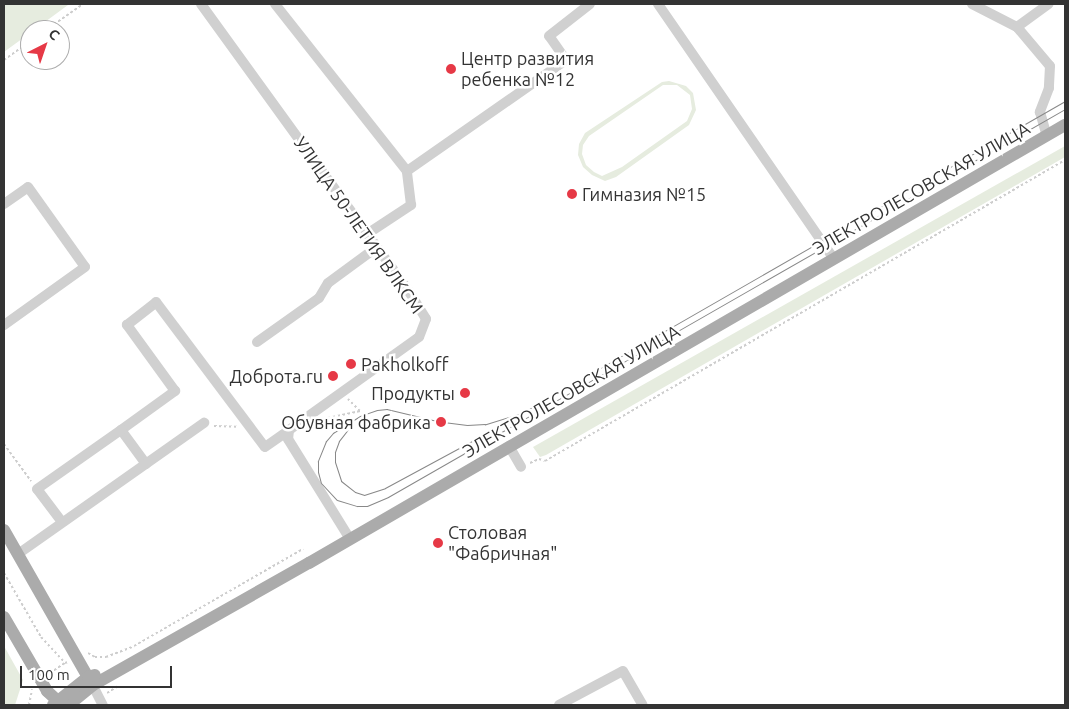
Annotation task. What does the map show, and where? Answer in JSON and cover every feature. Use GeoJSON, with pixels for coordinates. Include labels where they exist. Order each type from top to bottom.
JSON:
{"type":"FeatureCollection","features":[{"type":"Feature","properties":{"kind":"main road","name":"ЭЛЕКТРОЛЕСОВСКАЯ УЛИЦА"},"geometry":{"type":"LineString","coordinates":[[90,681],[131,665],[1065,125]]}},
{"type":"Feature","properties":{"kind":"main road"},"geometry":{"type":"LineString","coordinates":[[4,530],[90,681]]}},
{"type":"Feature","properties":{"kind":"main road"},"geometry":{"type":"LineString","coordinates":[[4,617],[54,703]]}},
{"type":"Feature","properties":{"kind":"main road"},"geometry":{"type":"LineString","coordinates":[[54,703],[90,681]]}},
{"type":"Feature","properties":{"kind":"main road"},"geometry":{"type":"LineString","coordinates":[[54,703],[70,704],[90,681]]}},
{"type":"Feature","properties":{"kind":"street","name":"УЛИЦА 50-ЛЕТИЯ ВЛКСМ"},"geometry":{"type":"LineString","coordinates":[[121,430],[175,391],[127,325],[156,302],[265,447],[419,337],[426,319],[368,234],[201,4]]}},
{"type":"Feature","properties":{"kind":"street"},"geometry":{"type":"LineString","coordinates":[[275,4],[407,171],[411,205],[368,234]]}},
{"type":"Feature","properties":{"kind":"street"},"geometry":{"type":"LineString","coordinates":[[407,171],[566,60],[549,36],[590,4]]}},
{"type":"Feature","properties":{"kind":"street"},"geometry":{"type":"LineString","coordinates":[[658,4],[834,259]]}},
{"type":"Feature","properties":{"kind":"street"},"geometry":{"type":"LineString","coordinates":[[972,4],[1017,27],[1050,66],[1049,88],[1040,112],[1046,136]]}},
{"type":"Feature","properties":{"kind":"street"},"geometry":{"type":"LineString","coordinates":[[1017,27],[1048,4]]}},
{"type":"Feature","properties":{"kind":"street"},"geometry":{"type":"LineString","coordinates":[[4,204],[28,188],[85,268],[4,325]]}},
{"type":"Feature","properties":{"kind":"street"},"geometry":{"type":"LineString","coordinates":[[257,342],[319,298],[328,283],[377,247]]}},
{"type":"Feature","properties":{"kind":"street"},"geometry":{"type":"LineString","coordinates":[[18,554],[204,423]]}},
{"type":"Feature","properties":{"kind":"street"},"geometry":{"type":"LineString","coordinates":[[62,522],[37,489],[121,430],[146,464]]}},
{"type":"Feature","properties":{"kind":"street"},"geometry":{"type":"LineString","coordinates":[[289,430],[288,439],[350,539]]}},
{"type":"Feature","properties":{"kind":"street"},"geometry":{"type":"LineString","coordinates":[[509,446],[521,467]]}},
{"type":"Feature","properties":{"kind":"street"},"geometry":{"type":"LineString","coordinates":[[559,705],[623,671],[643,705]]}},
{"type":"Feature","properties":{"kind":"street"},"geometry":{"type":"LineString","coordinates":[[90,681],[103,705]]}},
{"type":"Feature","properties":{"kind":"path"},"geometry":{"type":"LineString","coordinates":[[60,20],[82,4]]}},
{"type":"Feature","properties":{"kind":"path"},"geometry":{"type":"LineString","coordinates":[[4,60],[20,48]]}},
{"type":"Feature","properties":{"kind":"path"},"geometry":{"type":"LineString","coordinates":[[521,467],[539,459],[545,460],[1065,160]]}},
{"type":"Feature","properties":{"kind":"path"},"geometry":{"type":"LineString","coordinates":[[307,416],[314,421],[360,411],[341,392]]}},
{"type":"Feature","properties":{"kind":"path"},"geometry":{"type":"LineString","coordinates":[[4,444],[37,489]]}},
{"type":"Feature","properties":{"kind":"path"},"geometry":{"type":"LineString","coordinates":[[4,573],[47,643],[65,663],[88,653],[95,657],[106,657],[134,646],[303,549]]}},
{"type":"Feature","properties":{"kind":"path"},"geometry":{"type":"LineString","coordinates":[[29,705],[33,686]]}},
{"type":"Feature","properties":{"kind":"shaded area"},"geometry":{"type":"Polygon","coordinates":[[[4,4],[68,5],[48,20],[20,20],[20,40],[4,52],[4,4]]]}},
{"type":"Feature","properties":{"kind":"shaded area"},"geometry":{"type":"Polygon","coordinates":[[[669,81],[686,86],[693,93],[696,110],[689,125],[616,177],[605,181],[592,175],[583,167],[578,155],[579,144],[585,133],[662,82],[669,81]],[[663,85],[589,136],[583,145],[582,154],[586,165],[602,176],[622,167],[687,121],[692,109],[690,95],[677,85],[663,85]]]}},
{"type":"Feature","properties":{"kind":"shaded area"},"geometry":{"type":"Polygon","coordinates":[[[1065,146],[1065,157],[546,455],[540,457],[533,447],[1065,146]]]}},
{"type":"Feature","properties":{"kind":"shaded area"},"geometry":{"type":"Polygon","coordinates":[[[4,646],[23,680],[15,705],[4,705],[4,646]]]}},
{"type":"Feature","properties":{"kind":"tram line"},"geometry":{"type":"LineString","coordinates":[[1065,101],[522,413],[485,424],[467,425],[441,422],[387,409],[377,410],[360,416],[333,433],[326,441],[318,461],[321,483],[337,500],[357,506],[367,506],[388,497],[1065,109]]}},
{"type":"Feature","properties":{"kind":"tram line"},"geometry":{"type":"LineString","coordinates":[[353,423],[339,441],[335,452],[335,462],[341,481],[355,492],[364,495],[385,488],[483,435]]}},
{"type":"Feature","properties":{"kind":"place","name":"Центр развития ребенка №12"},"geometry":{"type":"Point","coordinates":[451,69]}},
{"type":"Feature","properties":{"kind":"place","name":"Гимназия №15"},"geometry":{"type":"Point","coordinates":[572,194]}},
{"type":"Feature","properties":{"kind":"place","name":"Pakholkoff"},"geometry":{"type":"Point","coordinates":[351,364]}},
{"type":"Feature","properties":{"kind":"place","name":"Доброта.ru"},"geometry":{"type":"Point","coordinates":[333,376]}},
{"type":"Feature","properties":{"kind":"place","name":"Продукты"},"geometry":{"type":"Point","coordinates":[465,393]}},
{"type":"Feature","properties":{"kind":"place","name":"Обувная фабрика"},"geometry":{"type":"Point","coordinates":[441,422]}},
{"type":"Feature","properties":{"kind":"place","name":"Столовая \"Фабричная\""},"geometry":{"type":"Point","coordinates":[438,543]}}]}
